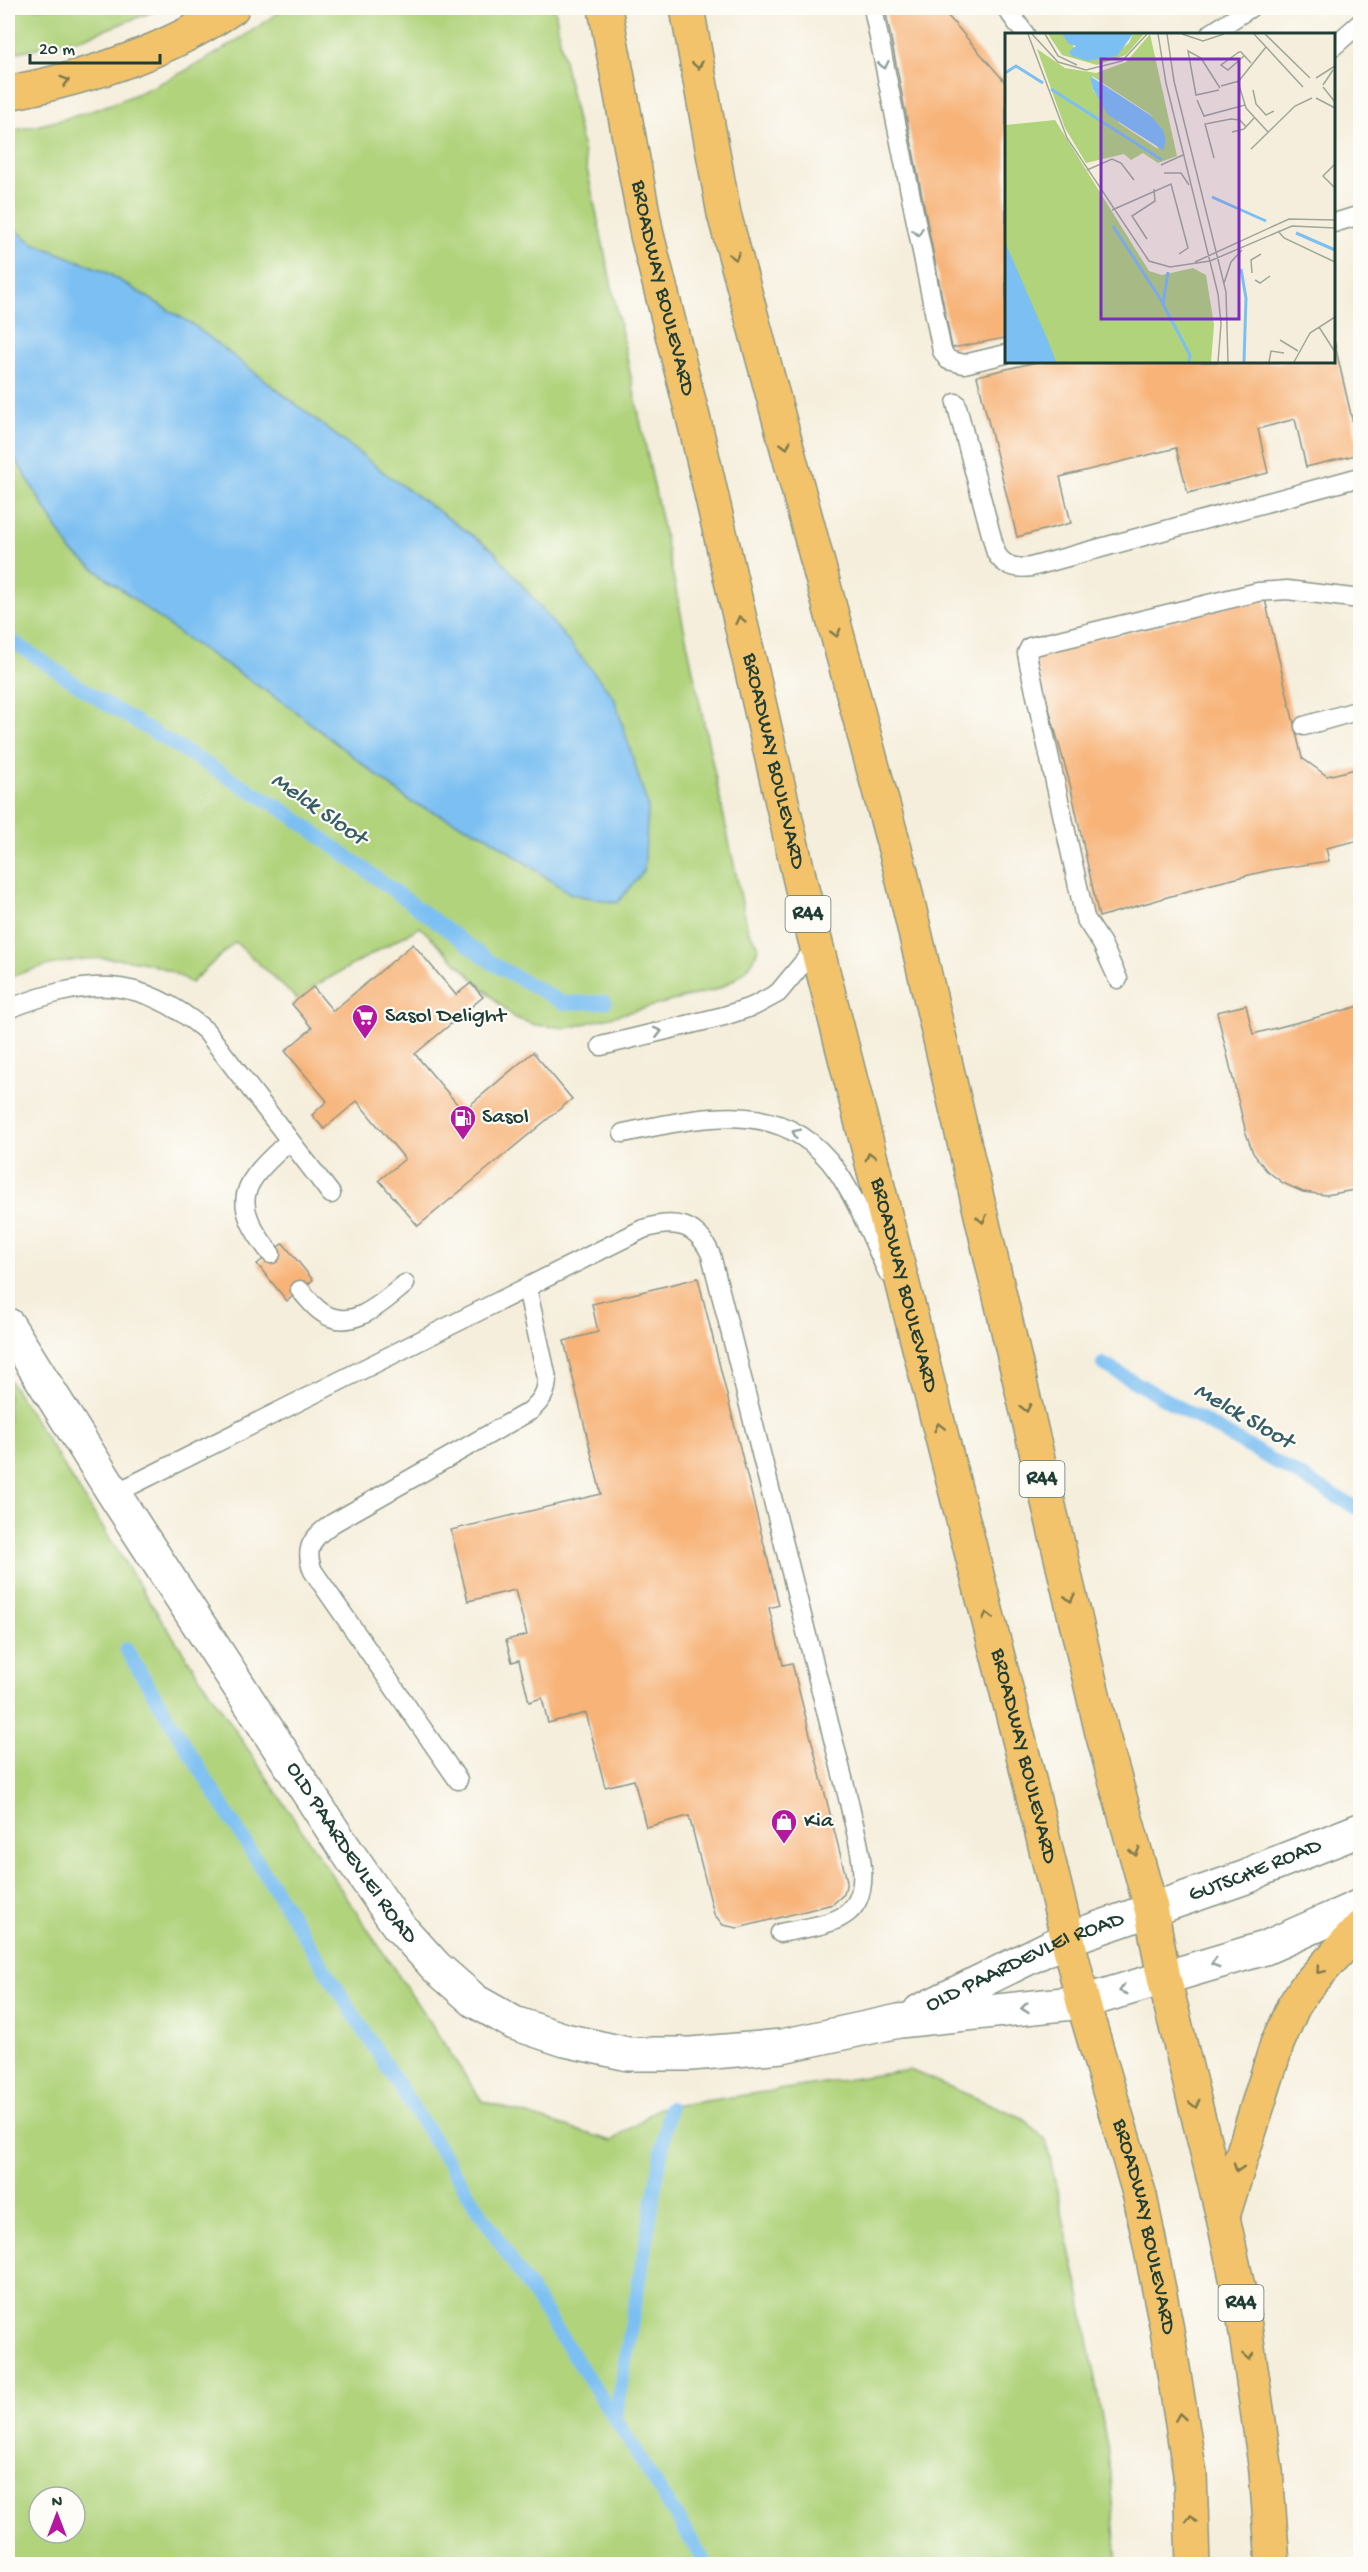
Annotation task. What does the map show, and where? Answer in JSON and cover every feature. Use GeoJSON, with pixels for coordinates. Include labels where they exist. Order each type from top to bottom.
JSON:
{"type":"FeatureCollection","features":[{"type":"Feature","properties":{"kind":"main road"},"geometry":{"type":"LineString","coordinates":[[8,93],[55,84],[140,57],[232,8]]}},
{"type":"Feature","properties":{"kind":"main road","name":"BROADWAY BOULEVARD"},"geometry":{"type":"LineString","coordinates":[[605,8],[647,236],[698,437],[817,946],[1024,1759],[1083,2002],[1140,2196],[1166,2324],[1190,2474],[1193,2565]]}},
{"type":"Feature","properties":{"kind":"main road","name":"R44"},"geometry":{"type":"LineString","coordinates":[[687,8],[724,214],[900,868],[1102,1733],[1151,1908],[1164,1978],[1223,2217],[1242,2306],[1264,2459],[1273,2565]]}},
{"type":"Feature","properties":{"kind":"main road"},"geometry":{"type":"LineString","coordinates":[[1223,2217],[1277,2043],[1293,2007],[1306,1987],[1360,1928]]}},
{"type":"Feature","properties":{"kind":"street","name":"OLD PAARDEVLEI ROAD"},"geometry":{"type":"LineString","coordinates":[[8,1325],[114,1494],[341,1843],[398,1926],[436,1968],[475,2001],[524,2026],[565,2040],[628,2054],[691,2054],[782,2046],[899,2021],[1083,2002],[1164,1978]]}},
{"type":"Feature","properties":{"kind":"street","name":"GUTSCHE ROAD"},"geometry":{"type":"LineString","coordinates":[[1151,1908],[1249,1876],[1360,1830]]}},
{"type":"Feature","properties":{"kind":"street"},"geometry":{"type":"LineString","coordinates":[[1164,1978],[1265,1948],[1360,1906]]}},
{"type":"Feature","properties":{"kind":"street","name":"OLD PAARDEVLEI ROAD"},"geometry":{"type":"LineString","coordinates":[[899,2021],[1067,1938],[1151,1908]]}},
{"type":"Feature","properties":{"kind":"lane"},"geometry":{"type":"LineString","coordinates":[[873,8],[942,351],[948,360],[964,364],[1005,354]]}},
{"type":"Feature","properties":{"kind":"lane"},"geometry":{"type":"LineString","coordinates":[[1006,8],[1024,33]]}},
{"type":"Feature","properties":{"kind":"lane"},"geometry":{"type":"LineString","coordinates":[[1212,33],[1250,8]]}},
{"type":"Feature","properties":{"kind":"lane"},"geometry":{"type":"LineString","coordinates":[[1335,45],[1360,23]]}},
{"type":"Feature","properties":{"kind":"lane"},"geometry":{"type":"LineString","coordinates":[[1335,222],[1360,215]]}},
{"type":"Feature","properties":{"kind":"lane"},"geometry":{"type":"LineString","coordinates":[[956,404],[996,553],[1000,561],[1011,567],[1031,567],[1360,477]]}},
{"type":"Feature","properties":{"kind":"lane"},"geometry":{"type":"LineString","coordinates":[[1118,979],[1102,944],[1085,918],[1029,664],[1030,647],[1038,643],[1258,592],[1287,590],[1360,598]]}},
{"type":"Feature","properties":{"kind":"lane"},"geometry":{"type":"LineString","coordinates":[[1304,726],[1360,710]]}},
{"type":"Feature","properties":{"kind":"lane"},"geometry":{"type":"LineString","coordinates":[[602,1046],[724,1016],[754,1006],[778,993],[817,946]]}},
{"type":"Feature","properties":{"kind":"lane"},"geometry":{"type":"LineString","coordinates":[[8,1009],[46,994],[84,986],[115,987],[153,996],[182,1010],[206,1030],[331,1194]]}},
{"type":"Feature","properties":{"kind":"lane"},"geometry":{"type":"LineString","coordinates":[[623,1133],[708,1117],[732,1115],[766,1121],[808,1139],[823,1154],[847,1187],[913,1323]]}},
{"type":"Feature","properties":{"kind":"lane"},"geometry":{"type":"LineString","coordinates":[[271,1254],[248,1221],[245,1201],[247,1189],[256,1172],[289,1141]]}},
{"type":"Feature","properties":{"kind":"lane"},"geometry":{"type":"LineString","coordinates":[[114,1494],[643,1229],[655,1225],[682,1225],[696,1232],[705,1242],[711,1255],[849,1802],[862,1867],[861,1896],[855,1906],[843,1917],[780,1934]]}},
{"type":"Feature","properties":{"kind":"lane"},"geometry":{"type":"LineString","coordinates":[[300,1290],[322,1313],[343,1319],[354,1318],[377,1306],[405,1284]]}},
{"type":"Feature","properties":{"kind":"lane"},"geometry":{"type":"LineString","coordinates":[[458,1780],[313,1571],[308,1553],[315,1537],[327,1527],[530,1411],[541,1401],[545,1393],[547,1378],[527,1288]]}},
{"type":"Feature","properties":{"kind":"green space"},"geometry":{"type":"Polygon","coordinates":[[[8,8],[163,8],[83,38],[8,54],[8,8]]]}},
{"type":"Feature","properties":{"kind":"green space"},"geometry":{"type":"Polygon","coordinates":[[[284,8],[555,8],[560,41],[748,931],[758,944],[750,966],[738,977],[718,989],[568,1028],[535,1025],[513,1017],[420,927],[313,987],[298,1000],[235,942],[191,983],[170,971],[147,964],[124,959],[101,958],[53,964],[8,978],[8,447],[71,551],[185,638],[286,704],[411,802],[485,835],[571,894],[494,551],[386,474],[192,324],[104,271],[33,243],[8,224],[8,131],[82,114],[154,86],[221,50],[284,8]]]}},
{"type":"Feature","properties":{"kind":"green space"},"geometry":{"type":"Polygon","coordinates":[[[8,1378],[148,1599],[482,2101],[612,2141],[659,2108],[910,2070],[1023,2118],[1046,2141],[1080,2295],[1108,2452],[1117,2564],[8,2564],[8,1378]]]}},
{"type":"Feature","properties":{"kind":"water"},"geometry":{"type":"Polygon","coordinates":[[[8,224],[33,243],[104,271],[192,324],[386,474],[494,551],[614,697],[648,807],[644,871],[617,903],[571,894],[485,835],[411,802],[286,704],[185,638],[71,551],[8,447],[8,224]]]}},
{"type":"Feature","properties":{"kind":"building"},"geometry":{"type":"Polygon","coordinates":[[[885,8],[941,8],[1005,82],[1005,338],[952,348],[885,8]]]}},
{"type":"Feature","properties":{"kind":"building"},"geometry":{"type":"Polygon","coordinates":[[[1335,345],[1360,454],[1306,467],[1295,419],[1258,429],[1268,473],[1188,493],[1176,448],[1060,477],[1071,523],[1017,537],[977,376],[1032,363],[1335,363],[1335,345]]]}},
{"type":"Feature","properties":{"kind":"building"},"geometry":{"type":"Polygon","coordinates":[[[1264,595],[1302,758],[1327,776],[1360,768],[1360,840],[1326,848],[1329,861],[1270,870],[1212,884],[1099,917],[1070,784],[1033,651],[1150,628],[1264,595]]]}},
{"type":"Feature","properties":{"kind":"building"},"geometry":{"type":"Polygon","coordinates":[[[413,944],[456,995],[471,983],[483,997],[415,1054],[463,1111],[533,1052],[572,1099],[418,1226],[379,1180],[405,1159],[357,1101],[324,1129],[312,1115],[327,1101],[285,1051],[312,1028],[292,1004],[313,987],[333,1011],[413,944]]]}},
{"type":"Feature","properties":{"kind":"building"},"geometry":{"type":"Polygon","coordinates":[[[1246,1005],[1253,1034],[1360,1006],[1360,1189],[1326,1195],[1303,1192],[1283,1183],[1266,1170],[1253,1153],[1246,1133],[1217,1012],[1246,1005]]]}},
{"type":"Feature","properties":{"kind":"building"},"geometry":{"type":"Polygon","coordinates":[[[283,1243],[313,1280],[287,1301],[257,1264],[283,1243]]]}},
{"type":"Feature","properties":{"kind":"building"},"geometry":{"type":"Polygon","coordinates":[[[698,1278],[779,1605],[769,1608],[783,1665],[792,1663],[847,1881],[844,1894],[833,1904],[738,1928],[723,1925],[714,1914],[689,1816],[646,1827],[634,1780],[605,1787],[586,1713],[548,1723],[542,1698],[529,1702],[519,1660],[512,1662],[506,1640],[527,1635],[515,1590],[468,1601],[451,1530],[601,1494],[564,1341],[598,1332],[592,1304],[698,1278]]]}},
{"type":"Feature","properties":{"kind":"waterway","name":"Melck Sloot"},"geometry":{"type":"LineString","coordinates":[[8,638],[103,702],[288,813],[495,965],[563,1003],[605,1002]]}},
{"type":"Feature","properties":{"kind":"waterway","name":"Melck Sloot"},"geometry":{"type":"LineString","coordinates":[[1103,1364],[1360,1510]]}},
{"type":"Feature","properties":{"kind":"waterway"},"geometry":{"type":"LineString","coordinates":[[126,1649],[367,2036],[615,2419]]}},
{"type":"Feature","properties":{"kind":"waterway"},"geometry":{"type":"LineString","coordinates":[[669,2108],[615,2419],[706,2564]]}},
{"type":"Feature","properties":{"kind":"place","name":"Sasol Delight"},"geometry":{"type":"Point","coordinates":[365,1040]}},
{"type":"Feature","properties":{"kind":"place","name":"Sasol"},"geometry":{"type":"Point","coordinates":[463,1141]}},
{"type":"Feature","properties":{"kind":"place","name":"Kia"},"geometry":{"type":"Point","coordinates":[784,1845]}}]}
